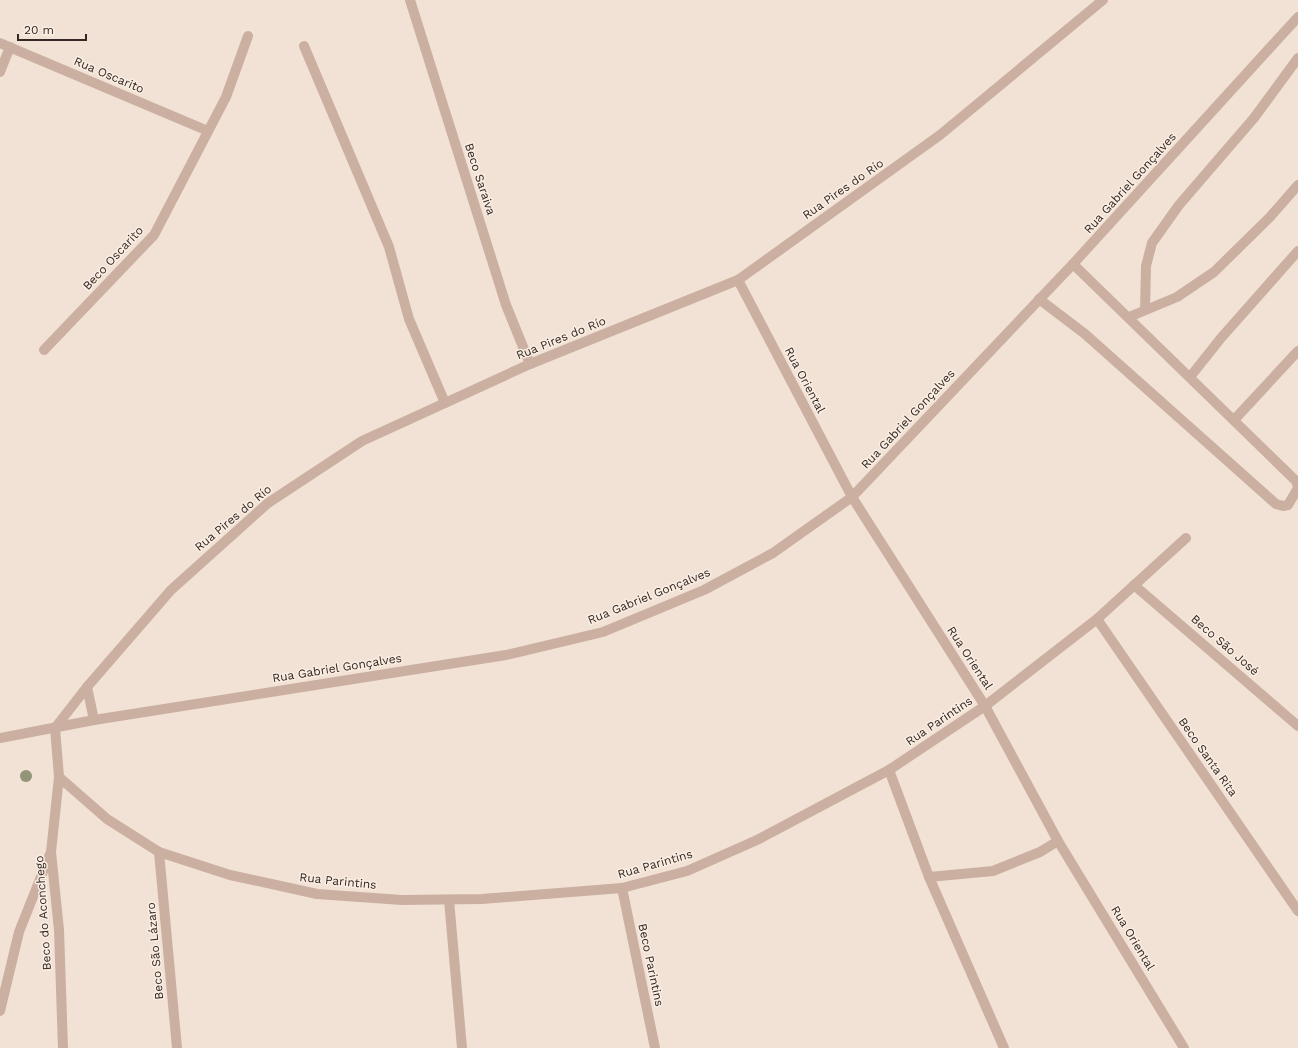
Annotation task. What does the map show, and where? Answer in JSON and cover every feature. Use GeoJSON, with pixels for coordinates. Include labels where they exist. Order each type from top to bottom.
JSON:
{"type":"FeatureCollection","features":[{"type":"Feature","properties":{"kind":"street","name":"Beco Saraiva"},"geometry":{"type":"LineString","coordinates":[[410,0],[506,305],[530,364]]}},
{"type":"Feature","properties":{"kind":"street","name":"Rua Pires do Río"},"geometry":{"type":"LineString","coordinates":[[55,728],[87,687],[171,590],[268,503],[362,441],[530,364],[738,280],[940,135],[1103,0]]}},
{"type":"Feature","properties":{"kind":"street","name":"Rua Gabriel Gonçalves"},"geometry":{"type":"LineString","coordinates":[[0,738],[94,720],[506,655],[603,632],[711,587],[773,553],[852,497],[1074,264],[1298,17]]}},
{"type":"Feature","properties":{"kind":"street","name":"Beco Oscarito"},"geometry":{"type":"LineString","coordinates":[[44,350],[154,234],[226,97],[248,36]]}},
{"type":"Feature","properties":{"kind":"street","name":"Rua Oscarito"},"geometry":{"type":"LineString","coordinates":[[0,43],[208,131]]}},
{"type":"Feature","properties":{"kind":"street"},"geometry":{"type":"LineString","coordinates":[[304,46],[389,247],[409,319],[445,403]]}},
{"type":"Feature","properties":{"kind":"street"},"geometry":{"type":"LineString","coordinates":[[0,72],[10,47]]}},
{"type":"Feature","properties":{"kind":"street"},"geometry":{"type":"LineString","coordinates":[[1145,310],[1146,266],[1152,244],[1179,205],[1254,118],[1298,58]]}},
{"type":"Feature","properties":{"kind":"street"},"geometry":{"type":"LineString","coordinates":[[1129,317],[1177,297],[1214,272],[1270,217],[1298,185]]}},
{"type":"Feature","properties":{"kind":"street"},"geometry":{"type":"LineString","coordinates":[[1190,377],[1221,338],[1298,250]]}},
{"type":"Feature","properties":{"kind":"street"},"geometry":{"type":"LineString","coordinates":[[1039,299],[1085,334],[1276,504],[1283,506],[1288,505],[1297,483],[1074,264]]}},
{"type":"Feature","properties":{"kind":"street","name":"Rua Oriental"},"geometry":{"type":"LineString","coordinates":[[738,280],[852,497],[985,706],[1058,840],[1184,1048]]}},
{"type":"Feature","properties":{"kind":"street"},"geometry":{"type":"LineString","coordinates":[[1234,420],[1298,351]]}},
{"type":"Feature","properties":{"kind":"street","name":"Rua Parintins"},"geometry":{"type":"LineString","coordinates":[[59,777],[107,819],[159,852],[230,875],[317,894],[402,900],[449,900],[482,899],[622,888],[687,871],[757,840],[889,770],[985,706],[1097,619],[1186,538]]}},
{"type":"Feature","properties":{"kind":"street","name":"Beco São José"},"geometry":{"type":"LineString","coordinates":[[1134,585],[1298,726]]}},
{"type":"Feature","properties":{"kind":"street","name":"Beco Santa Rita"},"geometry":{"type":"LineString","coordinates":[[1097,619],[1298,911]]}},
{"type":"Feature","properties":{"kind":"street"},"geometry":{"type":"LineString","coordinates":[[87,687],[94,720]]}},
{"type":"Feature","properties":{"kind":"street","name":"Beco do Aconchego"},"geometry":{"type":"LineString","coordinates":[[55,728],[59,777],[51,852],[59,930],[63,1048]]}},
{"type":"Feature","properties":{"kind":"street"},"geometry":{"type":"LineString","coordinates":[[889,770],[929,877],[1004,1048]]}},
{"type":"Feature","properties":{"kind":"street"},"geometry":{"type":"LineString","coordinates":[[929,877],[993,871],[1040,852],[1058,840]]}},
{"type":"Feature","properties":{"kind":"street"},"geometry":{"type":"LineString","coordinates":[[0,1012],[19,932],[51,852]]}},
{"type":"Feature","properties":{"kind":"street","name":"Beco São Lázaro"},"geometry":{"type":"LineString","coordinates":[[159,852],[177,1048]]}},
{"type":"Feature","properties":{"kind":"street","name":"Beco Parintins"},"geometry":{"type":"LineString","coordinates":[[622,888],[655,1048]]}},
{"type":"Feature","properties":{"kind":"street"},"geometry":{"type":"LineString","coordinates":[[449,900],[462,1048]]}}]}
